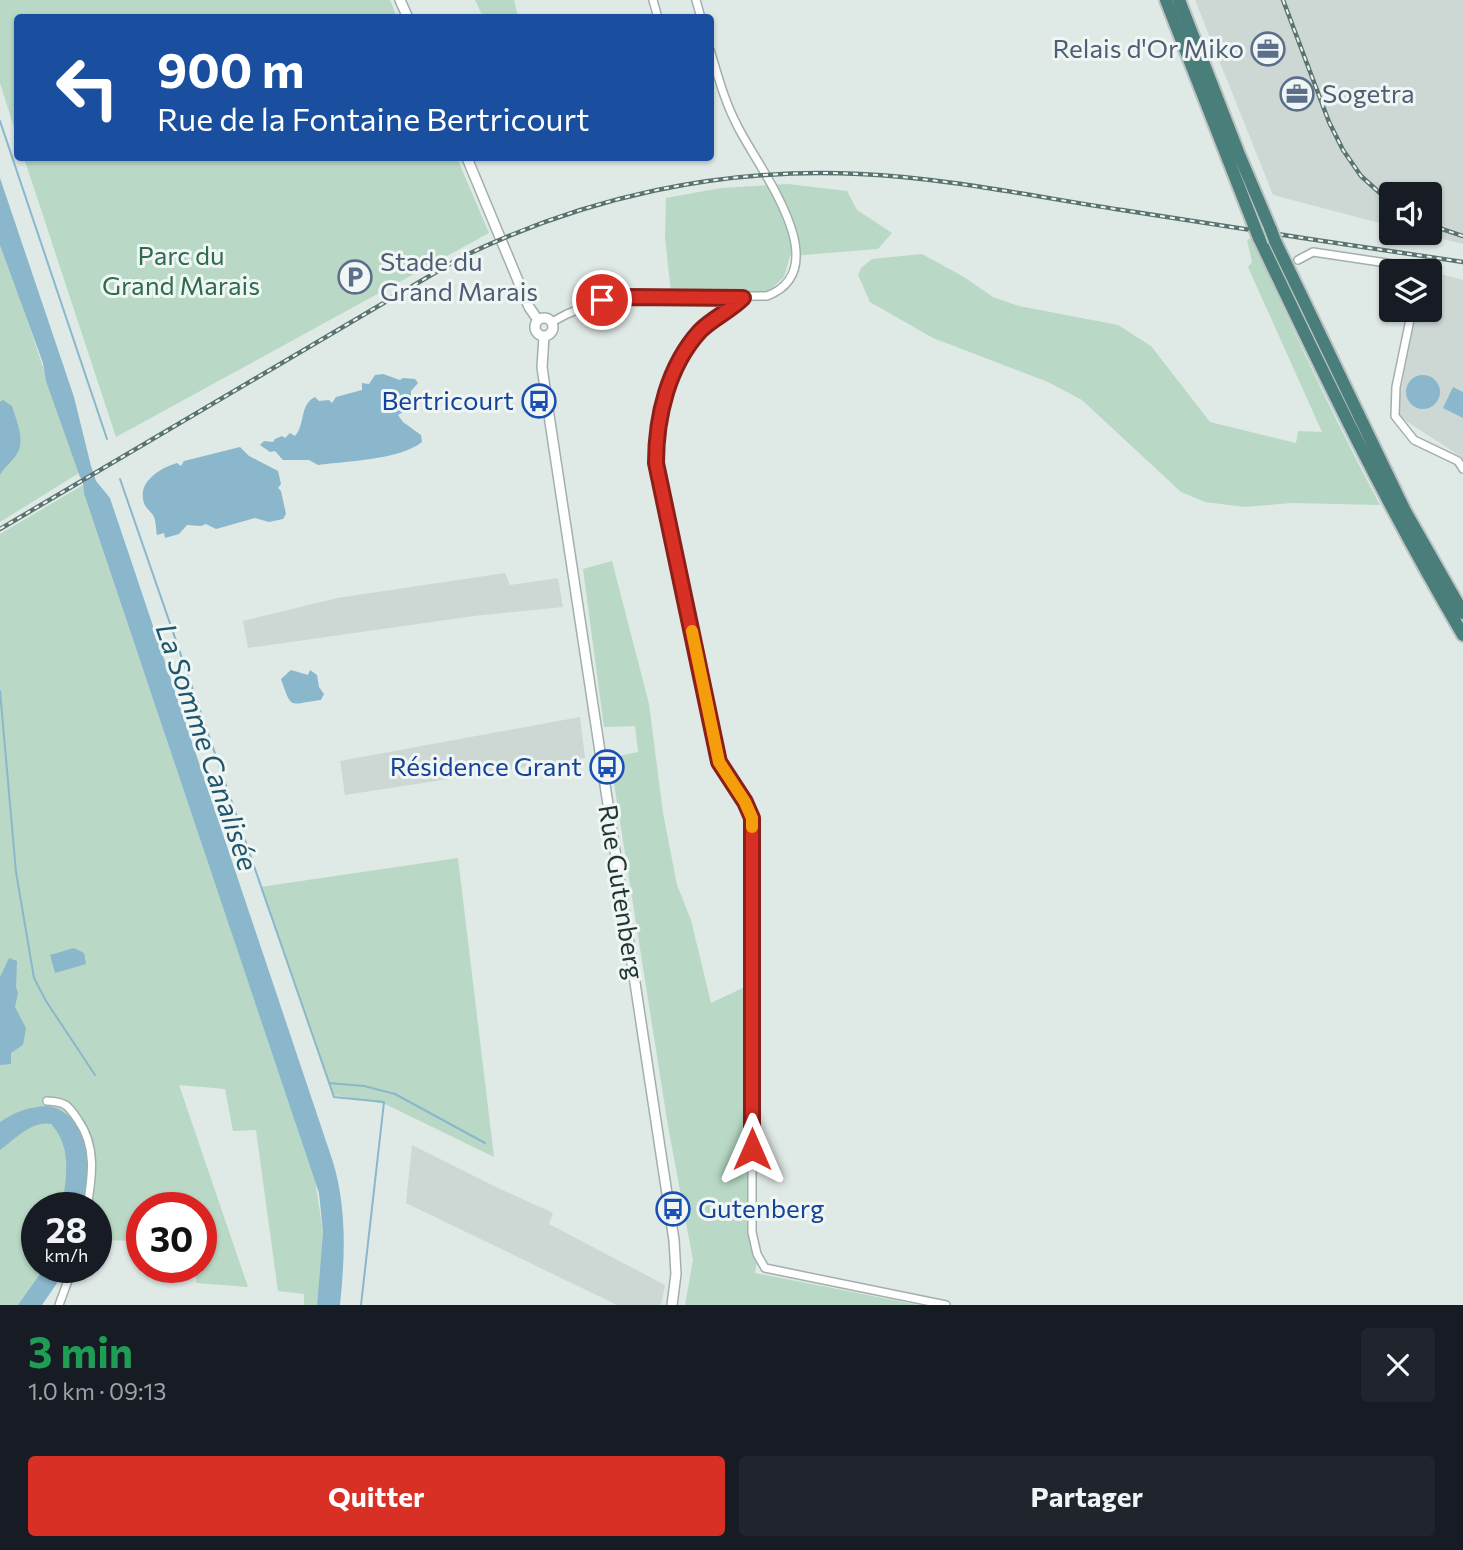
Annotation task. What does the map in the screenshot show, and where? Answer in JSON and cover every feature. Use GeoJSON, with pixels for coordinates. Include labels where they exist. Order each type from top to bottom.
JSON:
{"type":"FeatureCollection","features":[{"type":"Feature","properties":{"kind":"highway"},"geometry":{"type":"LineString","coordinates":[[1166,0],[1257,233],[1362,451],[1463,635]]}},
{"type":"Feature","properties":{"kind":"highway"},"geometry":{"type":"LineString","coordinates":[[1179,0],[1273,235],[1405,511],[1463,614]]}},
{"type":"Feature","properties":{"kind":"street"},"geometry":{"type":"LineString","coordinates":[[552,322],[602,300],[627,297],[767,296],[780,289],[791,276],[795,258],[787,215],[729,110],[714,63]]}},
{"type":"Feature","properties":{"kind":"street"},"geometry":{"type":"LineString","coordinates":[[468,161],[529,307],[538,320]]}},
{"type":"Feature","properties":{"kind":"street"},"geometry":{"type":"LineString","coordinates":[[1298,260],[1313,252],[1379,262]]}},
{"type":"Feature","properties":{"kind":"street"},"geometry":{"type":"LineString","coordinates":[[743,298],[700,331],[677,364],[660,412],[656,453],[719,762],[752,818],[752,1232],[757,1254],[765,1268],[946,1305]]}},
{"type":"Feature","properties":{"kind":"street"},"geometry":{"type":"LineString","coordinates":[[538,320],[546,318],[552,322]]}},
{"type":"Feature","properties":{"kind":"street"},"geometry":{"type":"LineString","coordinates":[[538,320],[535,329],[538,334],[544,336],[552,331],[552,322]]}},
{"type":"Feature","properties":{"kind":"street"},"geometry":{"type":"LineString","coordinates":[[1410,322],[1396,387],[1395,416],[1414,440],[1458,461],[1463,470]]}},
{"type":"Feature","properties":{"kind":"street","name":"Rue Gutenberg"},"geometry":{"type":"LineString","coordinates":[[544,336],[542,367],[547,402],[674,1240],[676,1274],[671,1305]]}},
{"type":"Feature","properties":{"kind":"street"},"geometry":{"type":"LineString","coordinates":[[47,1101],[58,1101],[69,1106],[87,1133],[92,1153],[90,1192]]}},
{"type":"Feature","properties":{"kind":"street"},"geometry":{"type":"LineString","coordinates":[[59,1305],[67,1283]]}},
{"type":"Feature","properties":{"kind":"shaded area"},"geometry":{"type":"Polygon","coordinates":[[[1195,0],[1463,0],[1463,244],[1442,239],[1442,182],[1379,182],[1379,223],[1273,195],[1195,0]]]}},
{"type":"Feature","properties":{"kind":"shaded area"},"geometry":{"type":"Polygon","coordinates":[[[1442,274],[1463,280],[1463,458],[1397,415],[1413,322],[1442,322],[1442,274]]]}},
{"type":"Feature","properties":{"kind":"shaded area"},"geometry":{"type":"Polygon","coordinates":[[[505,573],[510,585],[558,578],[563,607],[474,616],[248,648],[243,621],[337,598],[505,573]]]}},
{"type":"Feature","properties":{"kind":"shaded area"},"geometry":{"type":"Polygon","coordinates":[[[580,717],[585,758],[345,795],[340,761],[580,717]]]}},
{"type":"Feature","properties":{"kind":"shaded area"},"geometry":{"type":"Polygon","coordinates":[[[412,1145],[553,1213],[549,1224],[665,1285],[661,1305],[617,1305],[406,1203],[412,1145]]]}},
{"type":"Feature","properties":{"kind":"green space"},"geometry":{"type":"Polygon","coordinates":[[[0,0],[390,0],[396,14],[14,14],[14,127],[0,83],[0,0]]]}},
{"type":"Feature","properties":{"kind":"green space"},"geometry":{"type":"Polygon","coordinates":[[[475,0],[514,0],[517,14],[482,14],[475,0]]]}},
{"type":"Feature","properties":{"kind":"green space","name":"Parc du Grand Marais"},"geometry":{"type":"Polygon","coordinates":[[[25,161],[458,161],[489,233],[116,437],[25,161]]]}},
{"type":"Feature","properties":{"kind":"green space"},"geometry":{"type":"Polygon","coordinates":[[[788,184],[847,191],[857,210],[892,233],[878,249],[790,256],[784,277],[768,292],[749,295],[671,293],[665,237],[666,198],[721,188],[788,184]]]}},
{"type":"Feature","properties":{"kind":"green space"},"geometry":{"type":"Polygon","coordinates":[[[1253,237],[1282,305],[1380,505],[1292,503],[1245,507],[1205,502],[1181,492],[1082,400],[1048,382],[933,338],[870,302],[858,275],[861,268],[872,259],[922,254],[993,297],[1019,306],[1118,325],[1151,346],[1210,422],[1296,443],[1298,431],[1322,432],[1248,267],[1252,262],[1247,240],[1253,237]]]}},
{"type":"Feature","properties":{"kind":"green space"},"geometry":{"type":"Polygon","coordinates":[[[0,240],[79,473],[0,522],[0,240]]]}},
{"type":"Feature","properties":{"kind":"green space"},"geometry":{"type":"Polygon","coordinates":[[[83,485],[84,495],[315,1180],[323,1232],[317,1305],[304,1305],[304,1294],[278,1291],[256,1130],[233,1131],[225,1089],[179,1085],[216,1192],[126,1192],[126,1241],[112,1240],[112,1192],[81,1192],[84,1165],[54,1111],[0,1132],[0,534],[83,485]]]}},
{"type":"Feature","properties":{"kind":"green space"},"geometry":{"type":"Polygon","coordinates":[[[612,561],[649,704],[663,813],[677,885],[691,920],[711,1003],[749,985],[750,1228],[757,1260],[755,1273],[918,1305],[685,1305],[693,1260],[668,1126],[610,758],[638,752],[635,726],[604,727],[583,569],[612,561]]]}},
{"type":"Feature","properties":{"kind":"green space"},"geometry":{"type":"Polygon","coordinates":[[[458,858],[494,1157],[385,1104],[334,1095],[260,887],[458,858]]]}},
{"type":"Feature","properties":{"kind":"green space"},"geometry":{"type":"Polygon","coordinates":[[[42,1117],[65,1136],[72,1192],[21,1192],[21,1283],[55,1283],[41,1305],[0,1305],[0,1147],[42,1117]]]}},
{"type":"Feature","properties":{"kind":"green space"},"geometry":{"type":"Polygon","coordinates":[[[217,1196],[248,1287],[196,1283],[217,1283],[217,1196]]]}},
{"type":"Feature","properties":{"kind":"water"},"geometry":{"type":"Polygon","coordinates":[[[0,178],[74,397],[96,481],[110,498],[333,1162],[341,1197],[344,1233],[340,1305],[317,1305],[323,1232],[319,1193],[84,494],[85,481],[80,477],[46,381],[43,363],[0,245],[0,178]]]}},
{"type":"Feature","properties":{"kind":"water"},"geometry":{"type":"Polygon","coordinates":[[[383,374],[400,380],[415,379],[418,383],[411,391],[411,399],[405,401],[408,409],[398,415],[421,435],[422,442],[412,448],[372,459],[318,465],[309,460],[283,460],[275,451],[270,452],[260,445],[264,441],[273,442],[282,436],[285,438],[290,433],[295,436],[307,405],[315,397],[319,401],[329,400],[332,403],[336,397],[362,390],[362,383],[369,384],[375,375],[383,374]]]}},
{"type":"Feature","properties":{"kind":"water"},"geometry":{"type":"Polygon","coordinates":[[[1423,375],[1435,380],[1440,392],[1435,404],[1423,409],[1411,404],[1406,392],[1411,380],[1423,375]]]}},
{"type":"Feature","properties":{"kind":"water"},"geometry":{"type":"Polygon","coordinates":[[[1453,387],[1463,392],[1463,418],[1443,408],[1453,387]]]}},
{"type":"Feature","properties":{"kind":"water"},"geometry":{"type":"Polygon","coordinates":[[[3,400],[12,406],[21,441],[16,455],[0,475],[0,402],[3,400]]]}},
{"type":"Feature","properties":{"kind":"water"},"geometry":{"type":"Polygon","coordinates":[[[240,447],[249,456],[278,471],[281,484],[278,488],[286,514],[283,519],[269,522],[255,518],[216,529],[206,524],[187,525],[179,534],[165,538],[164,533],[157,535],[154,517],[145,505],[143,495],[147,482],[164,468],[177,463],[181,466],[184,461],[240,447]]]}},
{"type":"Feature","properties":{"kind":"water"},"geometry":{"type":"Polygon","coordinates":[[[291,670],[308,675],[310,670],[317,675],[319,687],[324,694],[321,700],[297,704],[290,701],[281,679],[291,670]]]}},
{"type":"Feature","properties":{"kind":"water"},"geometry":{"type":"Polygon","coordinates":[[[74,948],[84,953],[86,964],[55,973],[50,955],[74,948]]]}},
{"type":"Feature","properties":{"kind":"water"},"geometry":{"type":"Polygon","coordinates":[[[9,958],[17,961],[18,993],[15,1007],[26,1028],[23,1045],[11,1053],[11,1064],[0,1065],[0,977],[9,958]]]}},
{"type":"Feature","properties":{"kind":"water"},"geometry":{"type":"Polygon","coordinates":[[[48,1106],[59,1109],[76,1124],[89,1157],[86,1192],[64,1192],[65,1153],[63,1143],[51,1124],[30,1128],[0,1150],[0,1122],[34,1107],[48,1106]]]}},
{"type":"Feature","properties":{"kind":"water"},"geometry":{"type":"Polygon","coordinates":[[[34,1283],[57,1283],[42,1305],[18,1305],[34,1283]]]}},
{"type":"Feature","properties":{"kind":"waterway"},"geometry":{"type":"LineString","coordinates":[[0,121],[107,439]]}},
{"type":"Feature","properties":{"kind":"waterway","name":"La Somme Canalisée"},"geometry":{"type":"LineString","coordinates":[[120,479],[334,1097],[384,1102],[361,1305]]}},
{"type":"Feature","properties":{"kind":"waterway"},"geometry":{"type":"LineString","coordinates":[[0,691],[16,872],[34,978],[95,1075]]}},
{"type":"Feature","properties":{"kind":"waterway"},"geometry":{"type":"LineString","coordinates":[[329,1083],[364,1086],[395,1094],[485,1143]]}},
{"type":"Feature","properties":{"kind":"railway"},"geometry":{"type":"LineString","coordinates":[[1283,0],[1329,122],[1343,150],[1361,176],[1379,192]]}},
{"type":"Feature","properties":{"kind":"railway"},"geometry":{"type":"LineString","coordinates":[[0,529],[460,258],[556,218],[655,190],[756,176],[808,173],[893,176],[1463,262]]}},
{"type":"Feature","properties":{"kind":"railway"},"geometry":{"type":"LineString","coordinates":[[1442,229],[1463,236]]}},
{"type":"Feature","properties":{"kind":"slow traffic"},"geometry":{"type":"LineString","coordinates":[[692,631],[719,762],[745,802],[752,818],[752,827]]}},
{"type":"Feature","properties":{"kind":"place","name":"Relais d'Or Miko"},"geometry":{"type":"Point","coordinates":[1268,49]}},
{"type":"Feature","properties":{"kind":"place","name":"Sogetra"},"geometry":{"type":"Point","coordinates":[1297,94]}},
{"type":"Feature","properties":{"kind":"place","name":"Stade du Grand Marais"},"geometry":{"type":"Point","coordinates":[355,277]}},
{"type":"Feature","properties":{"kind":"place","name":"Bertricourt"},"geometry":{"type":"Point","coordinates":[539,401]}},
{"type":"Feature","properties":{"kind":"place","name":"Résidence Grant"},"geometry":{"type":"Point","coordinates":[607,767]}},
{"type":"Feature","properties":{"kind":"place","name":"Gutenberg"},"geometry":{"type":"Point","coordinates":[673,1209]}},
{"type":"Feature","properties":{"kind":"route"},"geometry":{"type":"LineString","coordinates":[[602,300],[627,297],[743,298],[700,331],[677,364],[660,412],[656,435],[656,463],[719,762],[752,818],[752,1149]]}}]}
